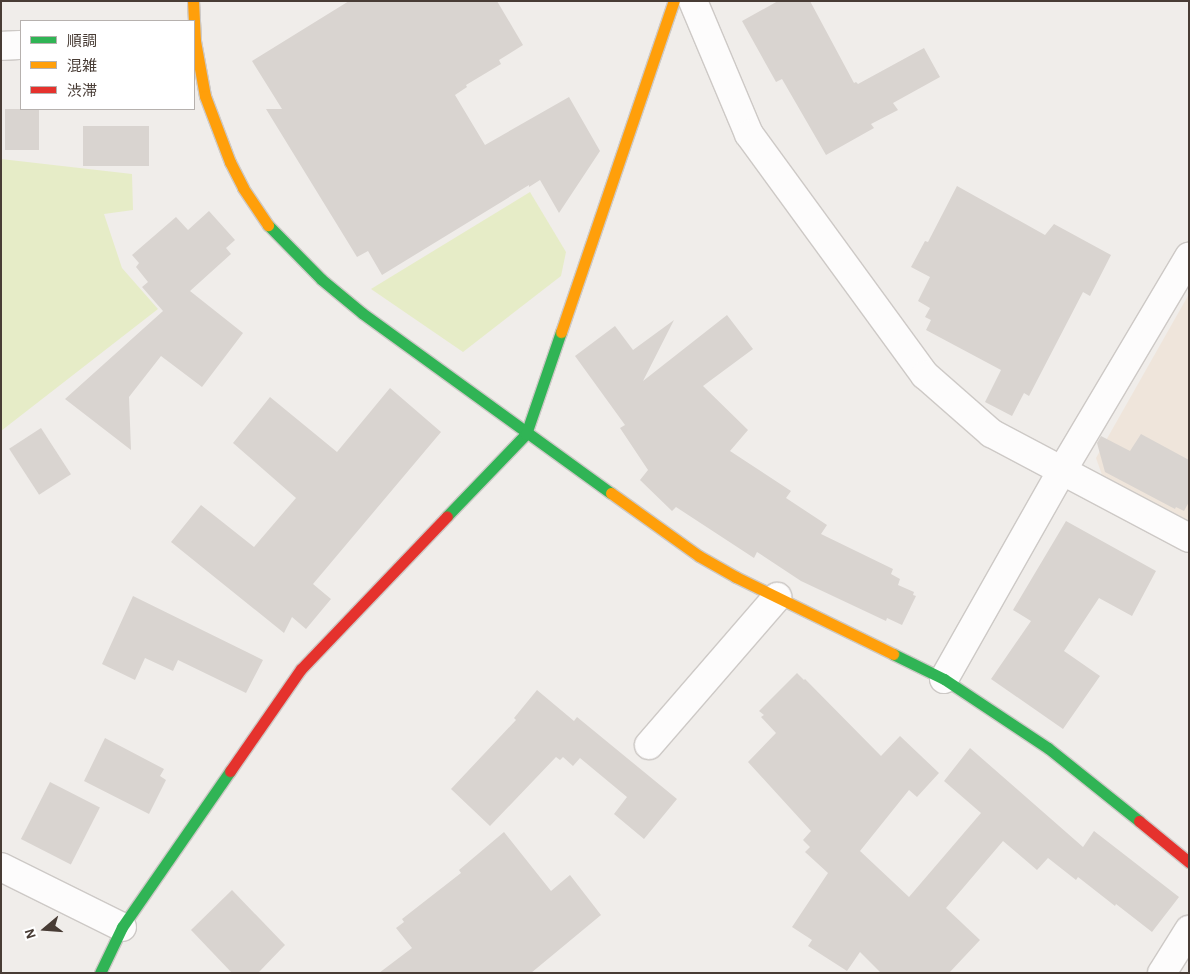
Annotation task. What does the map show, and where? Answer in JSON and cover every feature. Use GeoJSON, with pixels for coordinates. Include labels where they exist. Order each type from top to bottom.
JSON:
{"type":"FeatureCollection","features":[{"type":"Feature","properties":{"kind":"street"},"geometry":{"type":"LineString","coordinates":[[193,1],[193,20]]}},
{"type":"Feature","properties":{"kind":"street"},"geometry":{"type":"LineString","coordinates":[[100,973],[122,927],[301,670],[526,434],[674,1]]}},
{"type":"Feature","properties":{"kind":"street"},"geometry":{"type":"LineString","coordinates":[[693,1],[749,134],[925,374],[990,433],[1063,469],[1189,538]]}},
{"type":"Feature","properties":{"kind":"street"},"geometry":{"type":"LineString","coordinates":[[1,46],[20,45]]}},
{"type":"Feature","properties":{"kind":"street"},"geometry":{"type":"LineString","coordinates":[[195,46],[204,96],[218,135],[243,188],[273,232],[298,258],[362,313],[526,434],[699,556],[944,680],[1048,748],[1099,787],[1189,862]]}},
{"type":"Feature","properties":{"kind":"street"},"geometry":{"type":"LineString","coordinates":[[944,680],[1063,469],[1189,257]]}},
{"type":"Feature","properties":{"kind":"street"},"geometry":{"type":"LineString","coordinates":[[649,745],[777,597]]}},
{"type":"Feature","properties":{"kind":"street"},"geometry":{"type":"LineString","coordinates":[[1,867],[122,927]]}},
{"type":"Feature","properties":{"kind":"street"},"geometry":{"type":"LineString","coordinates":[[1162,973],[1189,930]]}},
{"type":"Feature","properties":{"kind":"shaded area"},"geometry":{"type":"Polygon","coordinates":[[[1189,294],[1189,521],[1102,475],[1096,458],[1189,294]]]}},
{"type":"Feature","properties":{"kind":"green space"},"geometry":{"type":"Polygon","coordinates":[[[1,159],[132,174],[133,210],[104,214],[122,268],[158,309],[1,431],[1,159]]]}},
{"type":"Feature","properties":{"kind":"green space"},"geometry":{"type":"Polygon","coordinates":[[[530,192],[566,252],[561,276],[463,352],[371,289],[530,192]]]}},
{"type":"Feature","properties":{"kind":"building"},"geometry":{"type":"Polygon","coordinates":[[[349,1],[497,1],[523,45],[499,60],[501,64],[466,85],[467,87],[455,95],[485,145],[569,97],[600,151],[559,213],[540,180],[382,275],[368,251],[357,257],[266,109],[282,109],[252,61],[349,1]]]}},
{"type":"Feature","properties":{"kind":"building"},"geometry":{"type":"Polygon","coordinates":[[[778,1],[810,1],[854,83],[858,84],[924,48],[940,77],[893,103],[898,110],[871,124],[874,128],[826,155],[782,79],[776,82],[742,21],[778,1]]]}},
{"type":"Feature","properties":{"kind":"building"},"geometry":{"type":"Polygon","coordinates":[[[5,109],[39,110],[39,150],[5,150],[5,109]]]}},
{"type":"Feature","properties":{"kind":"building"},"geometry":{"type":"Polygon","coordinates":[[[83,126],[149,126],[149,166],[83,166],[83,126]]]}},
{"type":"Feature","properties":{"kind":"building"},"geometry":{"type":"Polygon","coordinates":[[[957,186],[1045,235],[1054,224],[1111,255],[1090,296],[1083,292],[1029,396],[1024,393],[1012,416],[985,402],[1001,370],[926,330],[931,320],[925,317],[930,308],[918,301],[930,277],[911,267],[925,241],[928,242],[957,186]]]}},
{"type":"Feature","properties":{"kind":"building"},"geometry":{"type":"Polygon","coordinates":[[[209,211],[235,240],[226,248],[231,254],[190,291],[243,333],[202,387],[161,356],[129,397],[131,450],[65,399],[163,311],[142,287],[148,282],[136,267],[139,263],[132,255],[176,217],[188,230],[209,211]]]}},
{"type":"Feature","properties":{"kind":"building"},"geometry":{"type":"Polygon","coordinates":[[[727,315],[753,349],[703,386],[748,430],[730,451],[791,491],[786,498],[827,525],[821,534],[893,569],[891,574],[900,579],[898,585],[914,592],[913,595],[916,596],[902,625],[887,618],[886,621],[801,581],[757,552],[754,558],[676,507],[672,511],[640,480],[648,470],[620,428],[625,425],[575,356],[615,326],[633,350],[674,320],[643,381],[727,315]]]}},
{"type":"Feature","properties":{"kind":"building"},"geometry":{"type":"Polygon","coordinates":[[[390,388],[441,432],[313,584],[331,599],[306,629],[292,617],[284,633],[171,542],[201,505],[254,547],[296,498],[233,443],[270,397],[337,452],[390,388]]]}},
{"type":"Feature","properties":{"kind":"building"},"geometry":{"type":"Polygon","coordinates":[[[41,428],[71,474],[39,495],[9,449],[41,428]]]}},
{"type":"Feature","properties":{"kind":"building"},"geometry":{"type":"Polygon","coordinates":[[[1141,434],[1189,460],[1189,502],[1184,511],[1176,507],[1175,509],[1105,472],[1097,443],[1101,436],[1130,451],[1141,434]]]}},
{"type":"Feature","properties":{"kind":"building"},"geometry":{"type":"Polygon","coordinates":[[[1066,521],[1156,571],[1132,616],[1099,598],[1064,651],[1100,676],[1063,729],[991,679],[1031,621],[1013,610],[1066,521]]]}},
{"type":"Feature","properties":{"kind":"building"},"geometry":{"type":"Polygon","coordinates":[[[133,596],[263,660],[246,693],[178,660],[173,671],[145,658],[135,680],[102,664],[133,596]]]}},
{"type":"Feature","properties":{"kind":"building"},"geometry":{"type":"Polygon","coordinates":[[[797,673],[881,756],[900,736],[939,773],[917,797],[909,790],[860,851],[909,897],[981,813],[944,781],[970,748],[1083,847],[1094,831],[1179,897],[1152,932],[1116,904],[1115,906],[1078,877],[1076,880],[1048,858],[1037,870],[1003,841],[946,908],[980,940],[949,973],[881,973],[860,952],[847,971],[808,946],[812,940],[792,927],[828,873],[805,852],[810,847],[803,840],[811,831],[748,762],[776,733],[761,717],[764,715],[759,711],[797,673]]]}},
{"type":"Feature","properties":{"kind":"building"},"geometry":{"type":"Polygon","coordinates":[[[537,690],[574,721],[577,717],[677,799],[644,839],[614,814],[627,797],[580,758],[573,766],[563,757],[560,760],[556,757],[490,826],[451,789],[516,720],[514,718],[537,690]]]}},
{"type":"Feature","properties":{"kind":"building"},"geometry":{"type":"Polygon","coordinates":[[[105,738],[164,769],[160,776],[166,780],[149,814],[84,781],[105,738]]]}},
{"type":"Feature","properties":{"kind":"building"},"geometry":{"type":"Polygon","coordinates":[[[50,782],[100,807],[71,864],[21,839],[50,782]]]}},
{"type":"Feature","properties":{"kind":"building"},"geometry":{"type":"Polygon","coordinates":[[[504,832],[551,891],[570,875],[601,915],[531,973],[379,973],[412,948],[396,928],[404,922],[402,919],[461,873],[459,870],[504,832]]]}},
{"type":"Feature","properties":{"kind":"building"},"geometry":{"type":"Polygon","coordinates":[[[232,890],[285,945],[258,973],[232,973],[191,930],[232,890]]]}},
{"type":"Feature","properties":{"kind":"traffic: fast"},"geometry":{"type":"LineString","coordinates":[[268,225],[321,279],[362,313],[611,493]]}},
{"type":"Feature","properties":{"kind":"traffic: fast"},"geometry":{"type":"LineString","coordinates":[[447,516],[526,434],[561,332]]}},
{"type":"Feature","properties":{"kind":"traffic: fast"},"geometry":{"type":"LineString","coordinates":[[893,654],[944,679],[1048,748],[1139,821]]}},
{"type":"Feature","properties":{"kind":"traffic: fast"},"geometry":{"type":"LineString","coordinates":[[100,973],[122,927],[230,771]]}},
{"type":"Feature","properties":{"kind":"traffic: slow"},"geometry":{"type":"LineString","coordinates":[[193,1],[194,20]]}},
{"type":"Feature","properties":{"kind":"traffic: slow"},"geometry":{"type":"LineString","coordinates":[[561,332],[674,1]]}},
{"type":"Feature","properties":{"kind":"traffic: slow"},"geometry":{"type":"LineString","coordinates":[[195,41],[205,96],[230,162],[243,188],[268,225]]}},
{"type":"Feature","properties":{"kind":"traffic: slow"},"geometry":{"type":"LineString","coordinates":[[611,493],[699,556],[736,577],[893,654]]}},
{"type":"Feature","properties":{"kind":"traffic: jam"},"geometry":{"type":"LineString","coordinates":[[230,771],[301,669],[447,516]]}},
{"type":"Feature","properties":{"kind":"traffic: jam"},"geometry":{"type":"LineString","coordinates":[[1139,821],[1189,862]]}}]}
